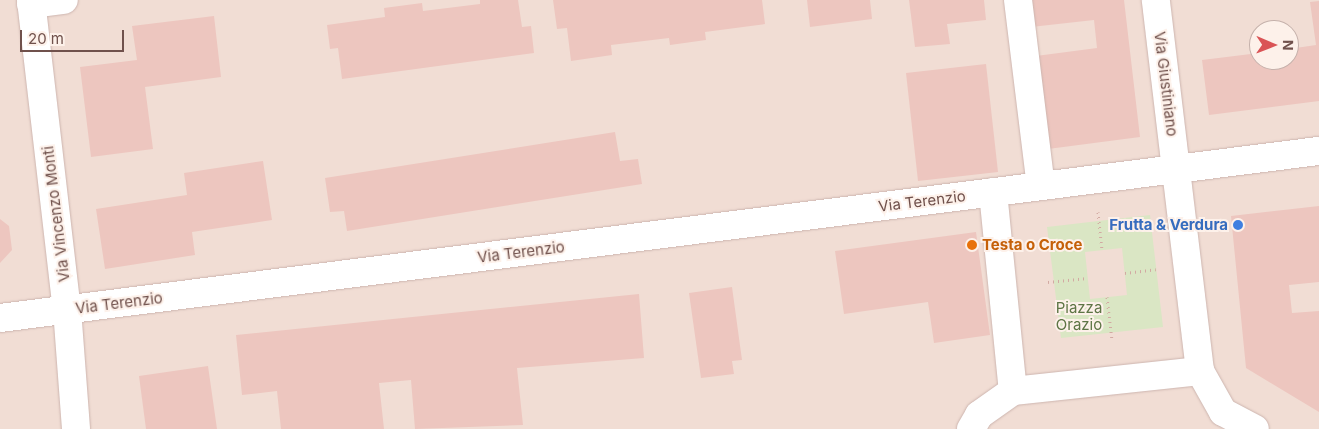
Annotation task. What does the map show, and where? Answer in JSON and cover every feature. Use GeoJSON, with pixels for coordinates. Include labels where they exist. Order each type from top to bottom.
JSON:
{"type":"FeatureCollection","features":[{"type":"Feature","properties":{"kind":"street"},"geometry":{"type":"LineString","coordinates":[[31,2],[64,0]]}},
{"type":"Feature","properties":{"kind":"street"},"geometry":{"type":"LineString","coordinates":[[1018,0],[1041,186]]}},
{"type":"Feature","properties":{"kind":"street","name":"Via Giustiniano"},"geometry":{"type":"LineString","coordinates":[[1156,0],[1177,168]]}},
{"type":"Feature","properties":{"kind":"street","name":"Via Vincenzo Monti"},"geometry":{"type":"LineString","coordinates":[[31,2],[67,309],[76,429]]}},
{"type":"Feature","properties":{"kind":"street","name":"Via Terenzio"},"geometry":{"type":"LineString","coordinates":[[0,318],[1319,150]]}},
{"type":"Feature","properties":{"kind":"street"},"geometry":{"type":"LineString","coordinates":[[1177,168],[1200,371],[1223,412],[1255,429]]}},
{"type":"Feature","properties":{"kind":"street"},"geometry":{"type":"LineString","coordinates":[[993,192],[1013,391]]}},
{"type":"Feature","properties":{"kind":"street"},"geometry":{"type":"LineString","coordinates":[[971,429],[979,415],[1013,391],[1200,371]]}},
{"type":"Feature","properties":{"kind":"path"},"geometry":{"type":"LineString","coordinates":[[1098,212],[1102,250]]}},
{"type":"Feature","properties":{"kind":"path"},"geometry":{"type":"LineString","coordinates":[[1125,273],[1160,269]]}},
{"type":"Feature","properties":{"kind":"path"},"geometry":{"type":"LineString","coordinates":[[1048,282],[1088,278]]}},
{"type":"Feature","properties":{"kind":"path"},"geometry":{"type":"LineString","coordinates":[[1107,297],[1112,340]]}},
{"type":"Feature","properties":{"kind":"shaded area"},"geometry":{"type":"Polygon","coordinates":[[[0,0],[1319,0],[1319,429],[0,429],[0,0]]]}},
{"type":"Feature","properties":{"kind":"green space","name":"Piazza Orazio"},"geometry":{"type":"Polygon","coordinates":[[[1150,215],[1163,327],[1061,338],[1047,227],[1150,215]],[[1122,248],[1085,252],[1090,299],[1127,295],[1122,248]]]}},
{"type":"Feature","properties":{"kind":"building"},"geometry":{"type":"Polygon","coordinates":[[[480,0],[518,0],[522,27],[531,26],[534,53],[342,79],[338,48],[330,49],[327,25],[385,17],[384,8],[422,3],[423,11],[480,4],[480,0]]]}},
{"type":"Feature","properties":{"kind":"building"},"geometry":{"type":"Polygon","coordinates":[[[553,0],[762,0],[765,24],[705,32],[706,40],[670,45],[669,38],[611,45],[612,55],[571,61],[567,28],[557,29],[553,0]]]}},
{"type":"Feature","properties":{"kind":"building"},"geometry":{"type":"Polygon","coordinates":[[[807,0],[870,0],[872,19],[810,27],[807,0]]]}},
{"type":"Feature","properties":{"kind":"building"},"geometry":{"type":"Polygon","coordinates":[[[909,0],[984,0],[986,20],[947,24],[950,44],[915,47],[909,0]]]}},
{"type":"Feature","properties":{"kind":"building"},"geometry":{"type":"Polygon","coordinates":[[[1028,0],[1124,0],[1140,137],[1048,149],[1036,56],[1097,48],[1094,20],[1031,27],[1028,0]]]}},
{"type":"Feature","properties":{"kind":"building"},"geometry":{"type":"Polygon","coordinates":[[[1319,1],[1319,101],[1209,115],[1202,60],[1249,54],[1249,70],[1299,70],[1299,48],[1316,45],[1310,2],[1319,1]]]}},
{"type":"Feature","properties":{"kind":"building"},"geometry":{"type":"Polygon","coordinates":[[[214,16],[221,77],[145,87],[153,149],[91,157],[80,67],[137,60],[132,26],[214,16]]]}},
{"type":"Feature","properties":{"kind":"building"},"geometry":{"type":"Polygon","coordinates":[[[986,64],[998,172],[918,181],[906,73],[986,64]]]}},
{"type":"Feature","properties":{"kind":"building"},"geometry":{"type":"Polygon","coordinates":[[[615,132],[620,161],[638,159],[642,184],[347,231],[344,211],[330,212],[325,178],[615,132]]]}},
{"type":"Feature","properties":{"kind":"building"},"geometry":{"type":"Polygon","coordinates":[[[263,161],[272,220],[192,232],[195,255],[105,269],[96,209],[187,195],[184,173],[263,161]]]}},
{"type":"Feature","properties":{"kind":"building"},"geometry":{"type":"Polygon","coordinates":[[[1319,206],[1319,282],[1289,285],[1292,313],[1319,311],[1319,412],[1246,368],[1231,216],[1319,206]]]}},
{"type":"Feature","properties":{"kind":"building"},"geometry":{"type":"Polygon","coordinates":[[[0,219],[9,226],[12,250],[0,263],[0,219]]]}},
{"type":"Feature","properties":{"kind":"building"},"geometry":{"type":"Polygon","coordinates":[[[976,232],[990,335],[934,343],[928,302],[844,314],[835,251],[976,232]]]}},
{"type":"Feature","properties":{"kind":"building"},"geometry":{"type":"Polygon","coordinates":[[[732,287],[742,360],[732,361],[734,374],[701,378],[689,293],[732,287]]]}},
{"type":"Feature","properties":{"kind":"building"},"geometry":{"type":"Polygon","coordinates":[[[639,294],[644,358],[517,368],[523,425],[415,429],[411,380],[379,383],[384,429],[281,429],[277,391],[242,395],[236,335],[639,294]]]}},
{"type":"Feature","properties":{"kind":"building"},"geometry":{"type":"Polygon","coordinates":[[[208,366],[217,429],[146,429],[139,376],[208,366]]]}},
{"type":"Feature","properties":{"kind":"place","name":"Frutta & Verdura"},"geometry":{"type":"Point","coordinates":[1238,225]}},
{"type":"Feature","properties":{"kind":"place","name":"Testa o Croce"},"geometry":{"type":"Point","coordinates":[972,245]}}]}
